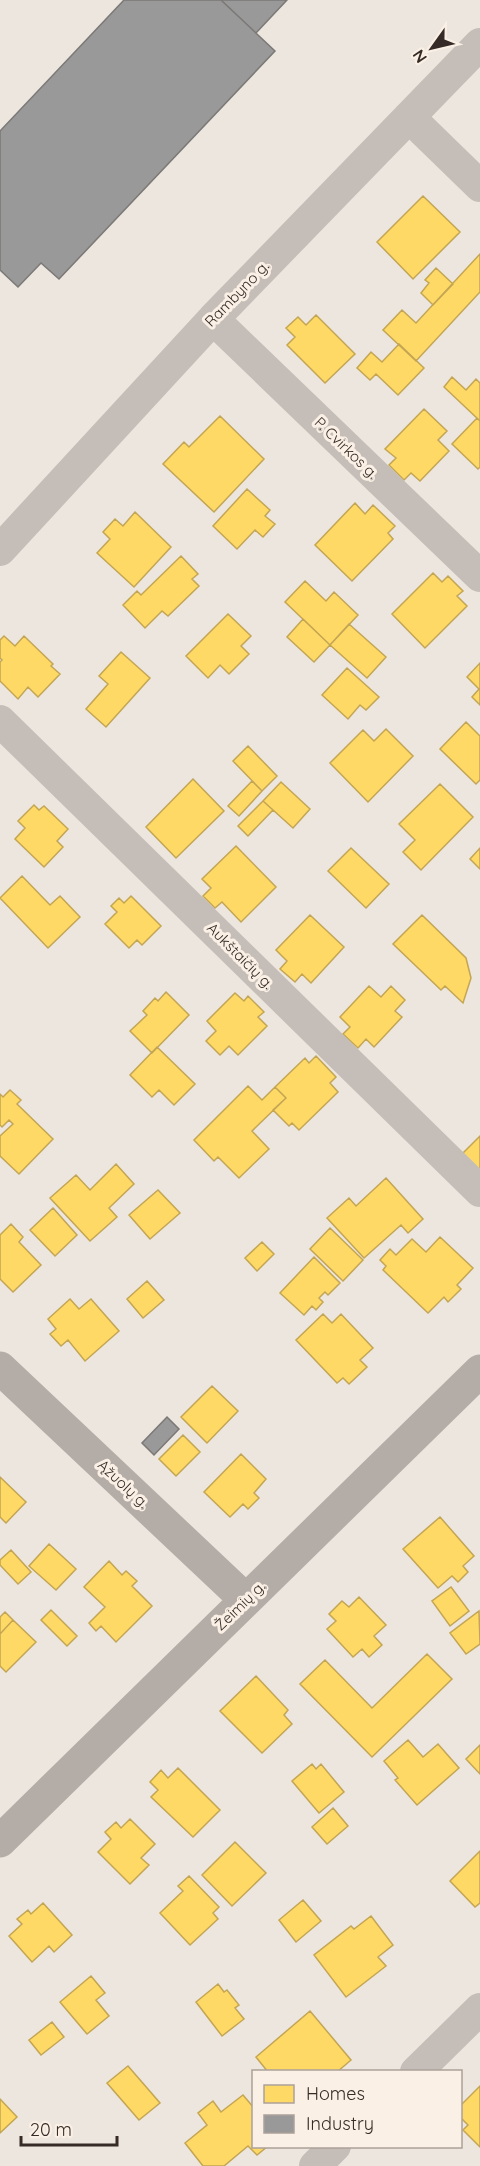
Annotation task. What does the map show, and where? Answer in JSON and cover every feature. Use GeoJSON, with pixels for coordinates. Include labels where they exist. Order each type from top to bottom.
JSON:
{"type":"FeatureCollection","features":[{"type":"Feature","properties":{"kind":"main road","name":"Ąžuolų g."},"geometry":{"type":"LineString","coordinates":[[0,1368],[246,1600]]}},
{"type":"Feature","properties":{"kind":"main road","name":"Žeimių g."},"geometry":{"type":"LineString","coordinates":[[0,1841],[480,1371]]}},
{"type":"Feature","properties":{"kind":"street","name":"Rambyno g."},"geometry":{"type":"LineString","coordinates":[[0,549],[213,319],[480,44]]}},
{"type":"Feature","properties":{"kind":"street"},"geometry":{"type":"LineString","coordinates":[[409,117],[480,186]]}},
{"type":"Feature","properties":{"kind":"street","name":"P. Cvirkos g."},"geometry":{"type":"LineString","coordinates":[[213,319],[480,576]]}},
{"type":"Feature","properties":{"kind":"street","name":"Aukštaičių g."},"geometry":{"type":"LineString","coordinates":[[0,721],[480,1191]]}},
{"type":"Feature","properties":{"kind":"street"},"geometry":{"type":"LineString","coordinates":[[418,2070],[480,2009]]}},
{"type":"Feature","properties":{"kind":"street"},"geometry":{"type":"LineString","coordinates":[[315,2166],[333,2148]]}},
{"type":"Feature","properties":{"kind":"building: Homes"},"geometry":{"type":"Polygon","coordinates":[[[423,196],[460,232],[413,279],[377,242],[423,196]]]}},
{"type":"Feature","properties":{"kind":"building: Homes"},"geometry":{"type":"Polygon","coordinates":[[[480,254],[480,292],[416,361],[383,330],[402,310],[416,323],[480,254]]]}},
{"type":"Feature","properties":{"kind":"building: Homes"},"geometry":{"type":"Polygon","coordinates":[[[436,268],[453,284],[433,305],[421,293],[429,283],[425,280],[436,268]]]}},
{"type":"Feature","properties":{"kind":"building: Homes"},"geometry":{"type":"Polygon","coordinates":[[[316,315],[355,354],[325,383],[287,345],[295,337],[286,328],[298,317],[306,325],[316,315]]]}},
{"type":"Feature","properties":{"kind":"building: Homes"},"geometry":{"type":"Polygon","coordinates":[[[399,344],[424,368],[398,395],[376,374],[370,380],[357,368],[371,352],[382,362],[399,344]]]}},
{"type":"Feature","properties":{"kind":"building: Homes"},"geometry":{"type":"Polygon","coordinates":[[[452,377],[466,390],[476,379],[480,383],[480,421],[444,387],[452,377]]]}},
{"type":"Feature","properties":{"kind":"building: Homes"},"geometry":{"type":"Polygon","coordinates":[[[424,409],[447,431],[438,440],[449,451],[420,481],[411,473],[404,480],[389,465],[396,458],[385,449],[424,409]]]}},
{"type":"Feature","properties":{"kind":"building: Homes"},"geometry":{"type":"Polygon","coordinates":[[[220,416],[264,459],[214,512],[163,464],[184,442],[189,447],[220,416]]]}},
{"type":"Feature","properties":{"kind":"building: Homes"},"geometry":{"type":"Polygon","coordinates":[[[477,418],[480,421],[480,467],[478,469],[452,444],[477,418]]]}},
{"type":"Feature","properties":{"kind":"building: Homes"},"geometry":{"type":"Polygon","coordinates":[[[247,489],[270,510],[265,516],[275,524],[263,537],[255,530],[237,549],[213,526],[247,489]]]}},
{"type":"Feature","properties":{"kind":"building: Homes"},"geometry":{"type":"Polygon","coordinates":[[[355,503],[365,514],[373,505],[395,526],[388,533],[393,539],[352,581],[315,545],[355,503]]]}},
{"type":"Feature","properties":{"kind":"building: Homes"},"geometry":{"type":"Polygon","coordinates":[[[135,512],[171,547],[134,587],[97,553],[110,539],[103,532],[115,519],[123,526],[135,512]]]}},
{"type":"Feature","properties":{"kind":"building: Homes"},"geometry":{"type":"Polygon","coordinates":[[[181,556],[198,574],[192,579],[199,586],[168,616],[162,611],[145,628],[123,605],[137,591],[141,595],[181,556]]]}},
{"type":"Feature","properties":{"kind":"building: Homes"},"geometry":{"type":"Polygon","coordinates":[[[433,573],[442,582],[448,576],[463,591],[457,596],[467,606],[425,648],[392,614],[433,573]]]}},
{"type":"Feature","properties":{"kind":"building: Homes"},"geometry":{"type":"Polygon","coordinates":[[[305,581],[326,601],[334,592],[358,615],[330,645],[285,602],[305,581]]]}},
{"type":"Feature","properties":{"kind":"building: Homes"},"geometry":{"type":"Polygon","coordinates":[[[228,614],[251,636],[241,646],[249,654],[229,674],[220,665],[208,678],[186,656],[228,614]]]}},
{"type":"Feature","properties":{"kind":"building: Homes"},"geometry":{"type":"Polygon","coordinates":[[[303,619],[330,645],[314,662],[287,637],[303,619]]]}},
{"type":"Feature","properties":{"kind":"building: Homes"},"geometry":{"type":"Polygon","coordinates":[[[349,624],[386,657],[367,678],[330,645],[349,624]]]}},
{"type":"Feature","properties":{"kind":"building: Homes"},"geometry":{"type":"Polygon","coordinates":[[[4,636],[15,646],[24,636],[60,674],[38,697],[28,687],[18,699],[0,681],[0,662],[2,660],[0,640],[4,636]]]}},
{"type":"Feature","properties":{"kind":"building: Homes"},"geometry":{"type":"Polygon","coordinates":[[[121,652],[150,678],[106,727],[86,709],[108,684],[99,676],[121,652]]]}},
{"type":"Feature","properties":{"kind":"building: Homes"},"geometry":{"type":"Polygon","coordinates":[[[480,663],[480,705],[472,697],[479,689],[467,677],[480,663]]]}},
{"type":"Feature","properties":{"kind":"building: Homes"},"geometry":{"type":"Polygon","coordinates":[[[347,668],[379,697],[366,710],[360,705],[348,719],[322,695],[347,668]]]}},
{"type":"Feature","properties":{"kind":"building: Homes"},"geometry":{"type":"Polygon","coordinates":[[[466,722],[480,736],[480,780],[476,784],[440,749],[466,722]]]}},
{"type":"Feature","properties":{"kind":"building: Homes"},"geometry":{"type":"Polygon","coordinates":[[[386,729],[413,756],[368,802],[330,763],[363,730],[374,741],[386,729]]]}},
{"type":"Feature","properties":{"kind":"building: Homes"},"geometry":{"type":"Polygon","coordinates":[[[248,746],[277,776],[262,791],[233,761],[248,746]]]}},
{"type":"Feature","properties":{"kind":"building: Homes"},"geometry":{"type":"Polygon","coordinates":[[[193,779],[224,811],[176,858],[146,827],[193,779]]]}},
{"type":"Feature","properties":{"kind":"building: Homes"},"geometry":{"type":"Polygon","coordinates":[[[252,781],[262,791],[239,816],[228,806],[252,781]]]}},
{"type":"Feature","properties":{"kind":"building: Homes"},"geometry":{"type":"Polygon","coordinates":[[[281,782],[310,809],[293,828],[263,801],[281,782]]]}},
{"type":"Feature","properties":{"kind":"building: Homes"},"geometry":{"type":"Polygon","coordinates":[[[440,784],[473,817],[421,870],[403,852],[415,840],[399,824],[440,784]]]}},
{"type":"Feature","properties":{"kind":"building: Homes"},"geometry":{"type":"Polygon","coordinates":[[[263,801],[273,810],[248,836],[238,826],[263,801]]]}},
{"type":"Feature","properties":{"kind":"building: Homes"},"geometry":{"type":"Polygon","coordinates":[[[34,805],[39,810],[44,806],[68,829],[57,841],[63,847],[44,867],[15,839],[25,828],[18,821],[34,805]]]}},
{"type":"Feature","properties":{"kind":"building: Homes"},"geometry":{"type":"Polygon","coordinates":[[[236,846],[276,887],[241,922],[222,902],[215,908],[203,896],[211,888],[202,879],[236,846]]]}},
{"type":"Feature","properties":{"kind":"building: Homes"},"geometry":{"type":"Polygon","coordinates":[[[351,848],[389,884],[366,908],[328,871],[351,848]]]}},
{"type":"Feature","properties":{"kind":"building: Homes"},"geometry":{"type":"Polygon","coordinates":[[[480,848],[480,869],[470,859],[480,848]]]}},
{"type":"Feature","properties":{"kind":"building: Homes"},"geometry":{"type":"Polygon","coordinates":[[[22,876],[50,905],[60,896],[80,917],[48,948],[0,898],[22,876]]]}},
{"type":"Feature","properties":{"kind":"building: Homes"},"geometry":{"type":"Polygon","coordinates":[[[131,896],[161,926],[142,945],[137,940],[129,948],[105,924],[117,912],[111,906],[119,898],[124,903],[131,896]]]}},
{"type":"Feature","properties":{"kind":"building: Homes"},"geometry":{"type":"Polygon","coordinates":[[[310,915],[344,947],[311,983],[302,974],[295,982],[280,969],[287,961],[276,950],[310,915]]]}},
{"type":"Feature","properties":{"kind":"building: Homes"},"geometry":{"type":"Polygon","coordinates":[[[422,915],[466,958],[471,978],[463,1003],[445,986],[441,990],[393,944],[422,915]]]}},
{"type":"Feature","properties":{"kind":"building: Homes"},"geometry":{"type":"Polygon","coordinates":[[[369,986],[381,997],[391,986],[405,1000],[395,1011],[402,1017],[374,1047],[366,1039],[358,1048],[343,1034],[350,1027],[340,1017],[369,986]]]}},
{"type":"Feature","properties":{"kind":"building: Homes"},"geometry":{"type":"Polygon","coordinates":[[[166,992],[189,1015],[152,1053],[130,1031],[147,1015],[143,1011],[155,998],[158,1001],[166,992]]]}},
{"type":"Feature","properties":{"kind":"building: Homes"},"geometry":{"type":"Polygon","coordinates":[[[235,993],[244,1001],[248,996],[264,1012],[258,1017],[267,1026],[238,1055],[229,1046],[220,1055],[206,1041],[216,1031],[207,1021],[235,993]]]}},
{"type":"Feature","properties":{"kind":"building: Homes"},"geometry":{"type":"Polygon","coordinates":[[[157,1047],[195,1084],[174,1105],[159,1090],[152,1097],[130,1075],[157,1047]]]}},
{"type":"Feature","properties":{"kind":"building: Homes"},"geometry":{"type":"Polygon","coordinates":[[[316,1056],[336,1077],[330,1083],[338,1092],[299,1130],[292,1123],[289,1126],[273,1110],[286,1098],[275,1087],[305,1058],[309,1063],[316,1056]]]}},
{"type":"Feature","properties":{"kind":"building: Homes"},"geometry":{"type":"Polygon","coordinates":[[[248,1086],[262,1100],[275,1087],[286,1098],[252,1131],[269,1149],[239,1178],[218,1157],[214,1161],[194,1140],[248,1086]]]}},
{"type":"Feature","properties":{"kind":"building: Homes"},"geometry":{"type":"Polygon","coordinates":[[[10,1090],[21,1100],[17,1104],[53,1139],[19,1174],[0,1156],[0,1136],[13,1124],[9,1120],[2,1127],[0,1125],[0,1094],[3,1097],[10,1090]]]}},
{"type":"Feature","properties":{"kind":"building: Homes"},"geometry":{"type":"Polygon","coordinates":[[[480,1136],[480,1174],[461,1155],[480,1136]]]}},
{"type":"Feature","properties":{"kind":"building: Homes"},"geometry":{"type":"Polygon","coordinates":[[[116,1164],[134,1184],[109,1208],[117,1217],[90,1241],[50,1198],[76,1175],[90,1190],[116,1164]]]}},
{"type":"Feature","properties":{"kind":"building: Homes"},"geometry":{"type":"Polygon","coordinates":[[[386,1178],[423,1219],[408,1233],[401,1225],[364,1258],[327,1218],[349,1198],[356,1206],[386,1178]]]}},
{"type":"Feature","properties":{"kind":"building: Homes"},"geometry":{"type":"Polygon","coordinates":[[[158,1190],[180,1213],[150,1239],[129,1215],[158,1190]]]}},
{"type":"Feature","properties":{"kind":"building: Homes"},"geometry":{"type":"Polygon","coordinates":[[[53,1208],[77,1235],[55,1256],[30,1230],[53,1208]]]}},
{"type":"Feature","properties":{"kind":"building: Homes"},"geometry":{"type":"Polygon","coordinates":[[[11,1224],[23,1237],[19,1242],[41,1265],[13,1292],[0,1279],[0,1235],[11,1224]]]}},
{"type":"Feature","properties":{"kind":"building: Homes"},"geometry":{"type":"Polygon","coordinates":[[[330,1228],[363,1260],[343,1281],[310,1249],[330,1228]]]}},
{"type":"Feature","properties":{"kind":"building: Homes"},"geometry":{"type":"Polygon","coordinates":[[[440,1237],[473,1268],[457,1285],[461,1289],[448,1302],[444,1297],[428,1313],[383,1270],[386,1266],[380,1260],[390,1249],[396,1255],[412,1239],[426,1252],[440,1237]]]}},
{"type":"Feature","properties":{"kind":"building: Homes"},"geometry":{"type":"Polygon","coordinates":[[[262,1242],[274,1254],[257,1271],[245,1258],[262,1242]]]}},
{"type":"Feature","properties":{"kind":"building: Homes"},"geometry":{"type":"Polygon","coordinates":[[[314,1257],[340,1283],[328,1295],[325,1292],[319,1298],[323,1302],[316,1310],[312,1306],[304,1315],[280,1293],[314,1257]]]}},
{"type":"Feature","properties":{"kind":"building: Homes"},"geometry":{"type":"Polygon","coordinates":[[[147,1281],[164,1300],[143,1318],[127,1299],[147,1281]]]}},
{"type":"Feature","properties":{"kind":"building: Homes"},"geometry":{"type":"Polygon","coordinates":[[[70,1299],[79,1309],[91,1299],[119,1331],[85,1361],[68,1340],[61,1346],[50,1334],[56,1329],[48,1319],[70,1299]]]}},
{"type":"Feature","properties":{"kind":"building: Homes"},"geometry":{"type":"Polygon","coordinates":[[[323,1314],[332,1323],[341,1314],[373,1348],[360,1360],[367,1367],[349,1384],[343,1378],[337,1383],[296,1340],[323,1314]]]}},
{"type":"Feature","properties":{"kind":"building: Homes"},"geometry":{"type":"Polygon","coordinates":[[[212,1386],[238,1411],[207,1443],[181,1417],[212,1386]]]}},
{"type":"Feature","properties":{"kind":"building: Homes"},"geometry":{"type":"Polygon","coordinates":[[[183,1435],[200,1452],[176,1476],[159,1459],[183,1435]]]}},
{"type":"Feature","properties":{"kind":"building: Homes"},"geometry":{"type":"Polygon","coordinates":[[[241,1454],[266,1479],[254,1493],[259,1498],[248,1509],[243,1504],[230,1517],[204,1492],[241,1454]]]}},
{"type":"Feature","properties":{"kind":"building: Homes"},"geometry":{"type":"Polygon","coordinates":[[[0,1477],[26,1502],[6,1523],[0,1517],[0,1477]]]}},
{"type":"Feature","properties":{"kind":"building: Homes"},"geometry":{"type":"Polygon","coordinates":[[[440,1517],[474,1556],[463,1566],[468,1572],[458,1582],[452,1576],[438,1588],[403,1549],[440,1517]]]}},
{"type":"Feature","properties":{"kind":"building: Homes"},"geometry":{"type":"Polygon","coordinates":[[[49,1544],[76,1569],[56,1590],[29,1566],[49,1544]]]}},
{"type":"Feature","properties":{"kind":"building: Homes"},"geometry":{"type":"Polygon","coordinates":[[[11,1550],[31,1572],[18,1584],[0,1565],[0,1560],[11,1550]]]}},
{"type":"Feature","properties":{"kind":"building: Homes"},"geometry":{"type":"Polygon","coordinates":[[[109,1561],[122,1575],[126,1571],[137,1581],[132,1586],[152,1606],[116,1642],[101,1626],[96,1631],[89,1623],[105,1607],[84,1587],[109,1561]]]}},
{"type":"Feature","properties":{"kind":"building: Homes"},"geometry":{"type":"Polygon","coordinates":[[[451,1587],[469,1611],[450,1626],[432,1601],[451,1587]]]}},
{"type":"Feature","properties":{"kind":"building: Homes"},"geometry":{"type":"Polygon","coordinates":[[[359,1597],[386,1625],[374,1636],[382,1645],[369,1657],[362,1649],[353,1657],[327,1629],[336,1621],[329,1614],[342,1601],[349,1607],[359,1597]]]}},
{"type":"Feature","properties":{"kind":"building: Homes"},"geometry":{"type":"Polygon","coordinates":[[[51,1610],[77,1636],[67,1646],[41,1620],[51,1610]]]}},
{"type":"Feature","properties":{"kind":"building: Homes"},"geometry":{"type":"Polygon","coordinates":[[[479,1611],[480,1644],[466,1654],[450,1633],[479,1611]]]}},
{"type":"Feature","properties":{"kind":"building: Homes"},"geometry":{"type":"Polygon","coordinates":[[[5,1612],[13,1620],[0,1634],[0,1617],[5,1612]]]}},
{"type":"Feature","properties":{"kind":"building: Homes"},"geometry":{"type":"Polygon","coordinates":[[[13,1620],[36,1642],[6,1672],[0,1666],[0,1634],[13,1620]]]}},
{"type":"Feature","properties":{"kind":"building: Homes"},"geometry":{"type":"Polygon","coordinates":[[[427,1654],[452,1679],[372,1757],[300,1684],[325,1660],[372,1708],[427,1654]]]}},
{"type":"Feature","properties":{"kind":"building: Homes"},"geometry":{"type":"Polygon","coordinates":[[[256,1676],[288,1710],[284,1715],[292,1724],[262,1753],[220,1711],[256,1676]]]}},
{"type":"Feature","properties":{"kind":"building: Homes"},"geometry":{"type":"Polygon","coordinates":[[[408,1740],[423,1757],[438,1744],[459,1768],[417,1805],[395,1780],[398,1778],[384,1761],[408,1740]]]}},
{"type":"Feature","properties":{"kind":"building: Homes"},"geometry":{"type":"Polygon","coordinates":[[[480,1745],[480,1774],[466,1759],[480,1745]]]}},
{"type":"Feature","properties":{"kind":"building: Homes"},"geometry":{"type":"Polygon","coordinates":[[[312,1764],[316,1769],[321,1764],[344,1792],[319,1813],[292,1781],[312,1764]]]}},
{"type":"Feature","properties":{"kind":"building: Homes"},"geometry":{"type":"Polygon","coordinates":[[[178,1768],[220,1810],[193,1837],[151,1797],[158,1790],[150,1782],[161,1770],[168,1778],[178,1768]]]}},
{"type":"Feature","properties":{"kind":"building: Homes"},"geometry":{"type":"Polygon","coordinates":[[[333,1808],[348,1826],[327,1844],[312,1827],[333,1808]]]}},
{"type":"Feature","properties":{"kind":"building: Homes"},"geometry":{"type":"Polygon","coordinates":[[[130,1819],[155,1844],[141,1858],[149,1865],[130,1884],[98,1852],[111,1839],[105,1832],[116,1822],[121,1828],[130,1819]]]}},
{"type":"Feature","properties":{"kind":"building: Homes"},"geometry":{"type":"Polygon","coordinates":[[[235,1842],[266,1873],[232,1906],[202,1875],[235,1842]]]}},
{"type":"Feature","properties":{"kind":"building: Homes"},"geometry":{"type":"Polygon","coordinates":[[[480,1851],[480,1903],[475,1907],[450,1881],[480,1851]]]}},
{"type":"Feature","properties":{"kind":"building: Homes"},"geometry":{"type":"Polygon","coordinates":[[[189,1876],[219,1907],[213,1913],[218,1919],[190,1945],[160,1913],[183,1891],[178,1886],[189,1876]]]}},
{"type":"Feature","properties":{"kind":"building: Homes"},"geometry":{"type":"Polygon","coordinates":[[[303,1900],[321,1921],[296,1942],[279,1920],[303,1900]]]}},
{"type":"Feature","properties":{"kind":"building: Homes"},"geometry":{"type":"Polygon","coordinates":[[[43,1903],[72,1935],[54,1952],[49,1946],[32,1962],[9,1936],[22,1924],[17,1919],[28,1910],[31,1914],[43,1903]]]}},
{"type":"Feature","properties":{"kind":"building: Homes"},"geometry":{"type":"Polygon","coordinates":[[[371,1916],[393,1945],[378,1957],[386,1966],[346,1997],[314,1955],[351,1926],[354,1929],[371,1916]]]}},
{"type":"Feature","properties":{"kind":"building: Homes"},"geometry":{"type":"Polygon","coordinates":[[[91,1976],[105,1993],[96,2000],[109,2016],[87,2034],[60,2002],[91,1976]]]}},
{"type":"Feature","properties":{"kind":"building: Homes"},"geometry":{"type":"Polygon","coordinates":[[[218,1984],[224,1992],[227,1990],[239,2005],[235,2008],[244,2019],[222,2036],[196,2002],[218,1984]]]}},
{"type":"Feature","properties":{"kind":"building: Homes"},"geometry":{"type":"Polygon","coordinates":[[[310,2011],[351,2060],[339,2070],[266,2070],[256,2057],[310,2011]]]}},
{"type":"Feature","properties":{"kind":"building: Homes"},"geometry":{"type":"Polygon","coordinates":[[[52,2022],[64,2037],[41,2055],[29,2040],[52,2022]]]}},
{"type":"Feature","properties":{"kind":"building: Homes"},"geometry":{"type":"Polygon","coordinates":[[[128,2066],[160,2103],[139,2120],[107,2083],[128,2066]]]}},
{"type":"Feature","properties":{"kind":"building: Homes"},"geometry":{"type":"Polygon","coordinates":[[[480,2086],[480,2147],[463,2130],[468,2125],[462,2119],[462,2104],[480,2086]]]}},
{"type":"Feature","properties":{"kind":"building: Homes"},"geometry":{"type":"Polygon","coordinates":[[[243,2095],[252,2106],[252,2148],[266,2148],[257,2155],[248,2146],[224,2166],[203,2166],[185,2143],[207,2125],[198,2113],[213,2101],[221,2112],[243,2095]]]}},
{"type":"Feature","properties":{"kind":"building: Homes"},"geometry":{"type":"Polygon","coordinates":[[[0,2099],[17,2117],[0,2133],[0,2099]]]}},
{"type":"Feature","properties":{"kind":"building: Industry"},"geometry":{"type":"Polygon","coordinates":[[[124,0],[221,0],[275,51],[59,279],[41,263],[18,287],[0,270],[0,131],[124,0]]]}},
{"type":"Feature","properties":{"kind":"building: Industry"},"geometry":{"type":"Polygon","coordinates":[[[221,0],[287,0],[256,33],[221,0]]]}},
{"type":"Feature","properties":{"kind":"building: Industry"},"geometry":{"type":"Polygon","coordinates":[[[167,1417],[179,1429],[154,1455],[142,1443],[167,1417]]]}}]}
